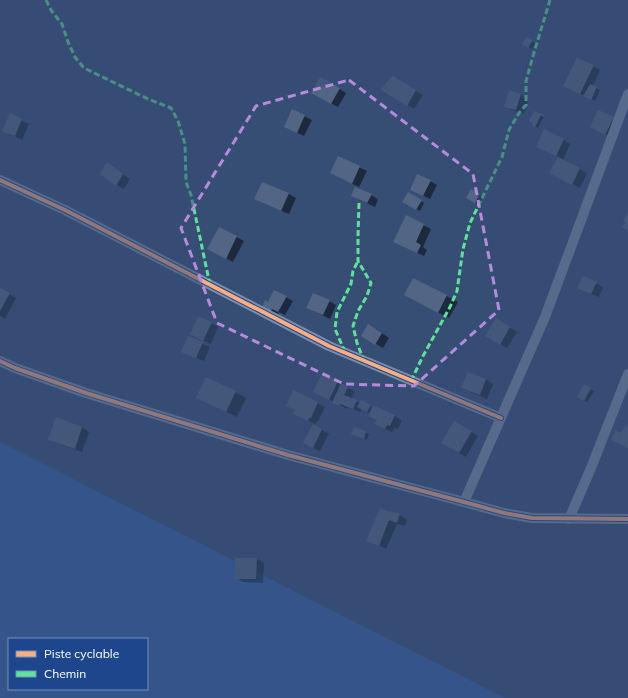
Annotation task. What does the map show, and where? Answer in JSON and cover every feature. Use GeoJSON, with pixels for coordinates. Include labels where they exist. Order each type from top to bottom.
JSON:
{"type":"FeatureCollection","features":[{"type":"Feature","properties":{"kind":"street"},"geometry":{"type":"LineString","coordinates":[[464,502],[545,317],[628,94]]}},
{"type":"Feature","properties":{"kind":"street"},"geometry":{"type":"LineString","coordinates":[[0,180],[65,210],[329,346],[501,418]]}},
{"type":"Feature","properties":{"kind":"street"},"geometry":{"type":"LineString","coordinates":[[0,361],[15,368],[86,393],[288,455],[504,513],[532,518],[628,519]]}},
{"type":"Feature","properties":{"kind":"street"},"geometry":{"type":"LineString","coordinates":[[569,519],[628,374]]}},
{"type":"Feature","properties":{"kind":"highlighted area"},"geometry":{"type":"Polygon","coordinates":[[[349,80],[473,174],[499,310],[414,386],[344,384],[217,323],[181,228],[256,106],[349,80]]]}},
{"type":"Feature","properties":{"kind":"shaded area"},"geometry":{"type":"Polygon","coordinates":[[[0,442],[505,698],[0,698],[0,442]]]}},
{"type":"Feature","properties":{"kind":"building"},"geometry":{"type":"Polygon","coordinates":[[[526,37],[533,40],[528,48],[522,44],[526,37]]]}},
{"type":"Feature","properties":{"kind":"building"},"geometry":{"type":"Polygon","coordinates":[[[577,58],[594,65],[580,94],[563,86],[577,58]]]}},
{"type":"Feature","properties":{"kind":"building"},"geometry":{"type":"Polygon","coordinates":[[[393,76],[416,90],[407,106],[381,90],[393,76]]]}},
{"type":"Feature","properties":{"kind":"building"},"geometry":{"type":"Polygon","coordinates":[[[320,77],[340,88],[331,104],[311,93],[320,77]]]}},
{"type":"Feature","properties":{"kind":"building"},"geometry":{"type":"Polygon","coordinates":[[[590,84],[597,87],[591,100],[583,96],[590,84]]]}},
{"type":"Feature","properties":{"kind":"building"},"geometry":{"type":"Polygon","coordinates":[[[509,90],[521,94],[516,110],[504,107],[509,90]]]}},
{"type":"Feature","properties":{"kind":"building"},"geometry":{"type":"Polygon","coordinates":[[[292,109],[305,115],[297,133],[284,127],[292,109]]]}},
{"type":"Feature","properties":{"kind":"building"},"geometry":{"type":"Polygon","coordinates":[[[598,110],[614,117],[605,135],[590,127],[598,110]]]}},
{"type":"Feature","properties":{"kind":"building"},"geometry":{"type":"Polygon","coordinates":[[[534,111],[544,115],[543,117],[541,115],[535,127],[532,126],[533,123],[529,121],[534,111]]]}},
{"type":"Feature","properties":{"kind":"building"},"geometry":{"type":"Polygon","coordinates":[[[10,113],[22,119],[15,136],[2,131],[10,113]]]}},
{"type":"Feature","properties":{"kind":"building"},"geometry":{"type":"Polygon","coordinates":[[[544,129],[564,139],[556,156],[536,147],[544,129]]]}},
{"type":"Feature","properties":{"kind":"building"},"geometry":{"type":"Polygon","coordinates":[[[338,156],[360,166],[352,184],[330,173],[338,156]]]}},
{"type":"Feature","properties":{"kind":"building"},"geometry":{"type":"Polygon","coordinates":[[[558,157],[580,168],[572,185],[549,173],[558,157]]]}},
{"type":"Feature","properties":{"kind":"building"},"geometry":{"type":"Polygon","coordinates":[[[107,162],[123,174],[116,186],[100,174],[107,162]]]}},
{"type":"Feature","properties":{"kind":"building"},"geometry":{"type":"Polygon","coordinates":[[[417,174],[431,180],[423,196],[410,190],[417,174]]]}},
{"type":"Feature","properties":{"kind":"building"},"geometry":{"type":"Polygon","coordinates":[[[262,182],[289,193],[281,211],[254,199],[262,182]]]}},
{"type":"Feature","properties":{"kind":"building"},"geometry":{"type":"Polygon","coordinates":[[[355,187],[372,194],[367,203],[351,196],[355,187]]]}},
{"type":"Feature","properties":{"kind":"building"},"geometry":{"type":"Polygon","coordinates":[[[471,189],[480,194],[475,203],[466,198],[471,189]]]}},
{"type":"Feature","properties":{"kind":"building"},"geometry":{"type":"Polygon","coordinates":[[[408,192],[422,200],[416,210],[402,202],[408,192]]]}},
{"type":"Feature","properties":{"kind":"building"},"geometry":{"type":"Polygon","coordinates":[[[628,212],[628,231],[622,227],[626,222],[623,221],[628,212]]]}},
{"type":"Feature","properties":{"kind":"building"},"geometry":{"type":"Polygon","coordinates":[[[406,215],[424,224],[416,242],[421,245],[417,253],[393,242],[406,215]]]}},
{"type":"Feature","properties":{"kind":"building"},"geometry":{"type":"Polygon","coordinates":[[[219,227],[237,236],[226,259],[207,249],[219,227]]]}},
{"type":"Feature","properties":{"kind":"building"},"geometry":{"type":"Polygon","coordinates":[[[583,276],[597,282],[591,294],[577,288],[583,276]]]}},
{"type":"Feature","properties":{"kind":"building"},"geometry":{"type":"Polygon","coordinates":[[[413,278],[447,295],[438,313],[404,295],[413,278]]]}},
{"type":"Feature","properties":{"kind":"building"},"geometry":{"type":"Polygon","coordinates":[[[0,288],[10,293],[0,311],[0,288]]]}},
{"type":"Feature","properties":{"kind":"building"},"geometry":{"type":"Polygon","coordinates":[[[274,290],[287,296],[278,312],[272,309],[270,313],[261,310],[265,300],[268,302],[274,290]]]}},
{"type":"Feature","properties":{"kind":"building"},"geometry":{"type":"Polygon","coordinates":[[[313,293],[330,300],[323,315],[306,308],[313,293]]]}},
{"type":"Feature","properties":{"kind":"building"},"geometry":{"type":"Polygon","coordinates":[[[198,316],[212,322],[203,341],[190,334],[198,316]]]}},
{"type":"Feature","properties":{"kind":"building"},"geometry":{"type":"Polygon","coordinates":[[[496,318],[510,327],[500,345],[485,336],[496,318]]]}},
{"type":"Feature","properties":{"kind":"building"},"geometry":{"type":"Polygon","coordinates":[[[368,324],[382,333],[375,345],[361,336],[368,324]]]}},
{"type":"Feature","properties":{"kind":"building"},"geometry":{"type":"Polygon","coordinates":[[[188,336],[203,342],[196,358],[181,352],[188,336]]]}},
{"type":"Feature","properties":{"kind":"building"},"geometry":{"type":"Polygon","coordinates":[[[468,372],[486,379],[480,395],[461,388],[468,372]]]}},
{"type":"Feature","properties":{"kind":"building"},"geometry":{"type":"Polygon","coordinates":[[[322,373],[338,381],[329,400],[313,392],[322,373]]]}},
{"type":"Feature","properties":{"kind":"building"},"geometry":{"type":"Polygon","coordinates":[[[206,377],[236,391],[226,412],[196,398],[206,377]]]}},
{"type":"Feature","properties":{"kind":"building"},"geometry":{"type":"Polygon","coordinates":[[[341,383],[348,387],[344,395],[357,400],[353,409],[340,404],[340,406],[332,403],[341,383]]]}},
{"type":"Feature","properties":{"kind":"building"},"geometry":{"type":"Polygon","coordinates":[[[584,384],[591,388],[584,401],[577,397],[584,384]]]}},
{"type":"Feature","properties":{"kind":"building"},"geometry":{"type":"Polygon","coordinates":[[[293,390],[318,402],[311,418],[309,418],[308,421],[293,414],[295,410],[286,406],[293,390]]]}},
{"type":"Feature","properties":{"kind":"building"},"geometry":{"type":"Polygon","coordinates":[[[361,400],[371,405],[367,412],[357,407],[361,400]]]}},
{"type":"Feature","properties":{"kind":"building"},"geometry":{"type":"Polygon","coordinates":[[[373,405],[395,415],[390,426],[387,425],[385,429],[375,424],[377,420],[368,416],[373,405]]]}},
{"type":"Feature","properties":{"kind":"building"},"geometry":{"type":"Polygon","coordinates":[[[56,417],[82,427],[75,449],[48,440],[56,417]]]}},
{"type":"Feature","properties":{"kind":"building"},"geometry":{"type":"Polygon","coordinates":[[[454,421],[472,431],[459,453],[441,443],[454,421]]]}},
{"type":"Feature","properties":{"kind":"building"},"geometry":{"type":"Polygon","coordinates":[[[313,424],[322,429],[313,448],[303,443],[313,424]]]}},
{"type":"Feature","properties":{"kind":"building"},"geometry":{"type":"Polygon","coordinates":[[[626,425],[628,426],[628,448],[611,440],[615,430],[621,433],[626,425]]]}},
{"type":"Feature","properties":{"kind":"building"},"geometry":{"type":"Polygon","coordinates":[[[354,427],[366,431],[364,439],[351,434],[354,427]]]}},
{"type":"Feature","properties":{"kind":"building"},"geometry":{"type":"Polygon","coordinates":[[[380,508],[389,512],[400,514],[397,523],[389,520],[379,546],[366,541],[380,508]]]}},
{"type":"Feature","properties":{"kind":"building"},"geometry":{"type":"Polygon","coordinates":[[[235,558],[257,558],[256,579],[235,579],[235,558]]]}},
{"type":"Feature","properties":{"kind":"marked path"},"geometry":{"type":"LineString","coordinates":[[46,0],[51,10],[62,24],[75,57],[84,68],[148,99],[171,108],[178,121],[185,144],[186,182],[191,195],[210,285]]}},
{"type":"Feature","properties":{"kind":"marked path"},"geometry":{"type":"LineString","coordinates":[[411,381],[457,291],[463,249],[470,223],[502,157],[509,130],[519,113],[526,105],[526,81],[550,0]]}},
{"type":"Feature","properties":{"kind":"marked path"},"geometry":{"type":"LineString","coordinates":[[359,203],[358,261],[371,283],[367,296],[358,311],[353,326],[357,343],[364,361]]}},
{"type":"Feature","properties":{"kind":"marked path"},"geometry":{"type":"LineString","coordinates":[[345,352],[335,329],[337,312],[351,284],[353,271],[358,261]]}},
{"type":"Feature","properties":{"kind":"cycle path"},"geometry":{"type":"LineString","coordinates":[[0,180],[65,210],[329,346],[501,418]]}},
{"type":"Feature","properties":{"kind":"cycle path"},"geometry":{"type":"LineString","coordinates":[[0,361],[15,368],[86,393],[288,455],[504,513],[532,518],[628,519]]}}]}
